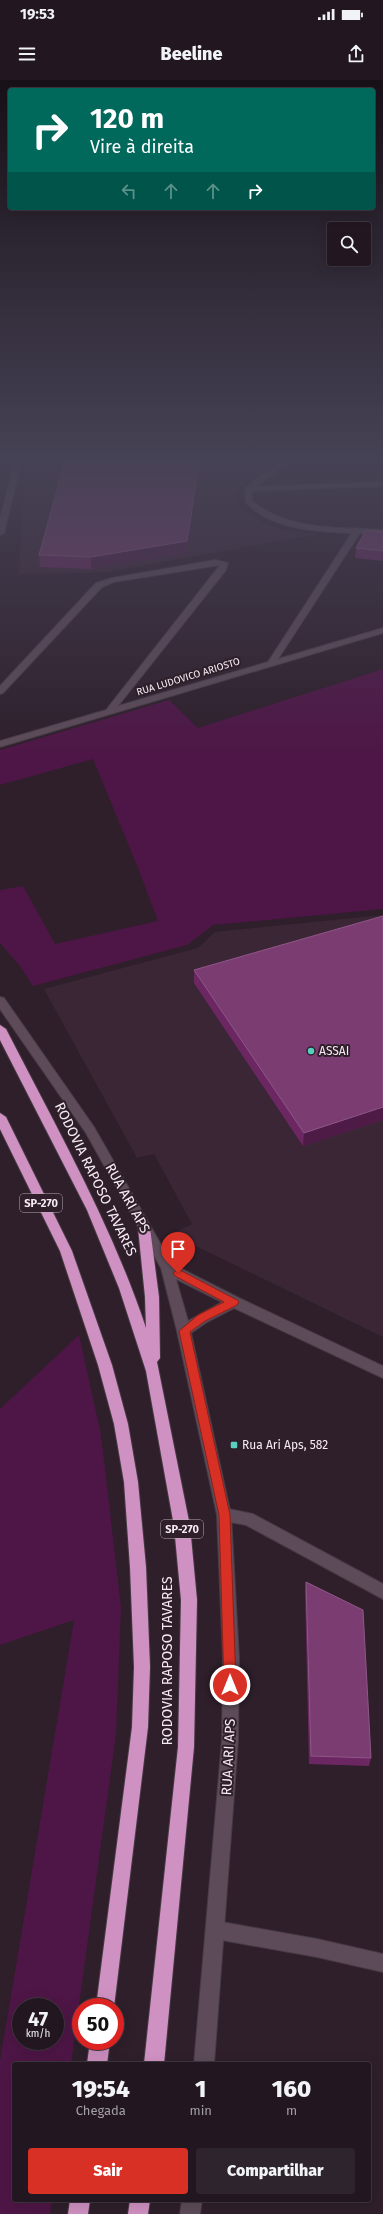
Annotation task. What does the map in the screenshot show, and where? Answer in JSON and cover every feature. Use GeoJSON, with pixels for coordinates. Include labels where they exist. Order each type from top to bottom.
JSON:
{"type":"FeatureCollection","features":[{"type":"Feature","properties":{"kind":"highway","name":"RODOVIA RAPOSO TAVARES"},"geometry":{"type":"LineString","coordinates":[[0,1029],[93,1210],[126,1288],[153,1371],[182,1526],[188,1600],[186,1747],[154,2062]]}},
{"type":"Feature","properties":{"kind":"highway","name":"RODOVIA RAPOSO TAVARES"},"geometry":{"type":"LineString","coordinates":[[0,1117],[68,1258],[105,1365],[121,1424],[131,1482],[138,1567],[142,1667],[140,1727],[106,1998]]}},
{"type":"Feature","properties":{"kind":"highway"},"geometry":{"type":"LineString","coordinates":[[144,1228],[152,1296],[153,1371]]}},
{"type":"Feature","properties":{"kind":"highway"},"geometry":{"type":"LineString","coordinates":[[97,2062],[99,2050]]}},
{"type":"Feature","properties":{"kind":"highway"},"geometry":{"type":"LineString","coordinates":[[78,2214],[80,2202]]}},
{"type":"Feature","properties":{"kind":"highway"},"geometry":{"type":"LineString","coordinates":[[138,2214],[140,2202]]}},
{"type":"Feature","properties":{"kind":"street"},"geometry":{"type":"LineString","coordinates":[[272,662],[340,558]]}},
{"type":"Feature","properties":{"kind":"street"},"geometry":{"type":"LineString","coordinates":[[0,691],[99,585],[112,580],[156,572],[215,562],[224,563],[224,568],[109,712]]}},
{"type":"Feature","properties":{"kind":"street","name":"RUA LUDOVICO ARIOSTO"},"geometry":{"type":"LineString","coordinates":[[0,744],[383,630]]}},
{"type":"Feature","properties":{"kind":"street","name":"RUA ARI APS"},"geometry":{"type":"LineString","coordinates":[[0,1001],[90,1130],[167,1268],[184,1331],[224,1515],[230,1658],[230,1740],[216,1930],[204,2062]]}},
{"type":"Feature","properties":{"kind":"street"},"geometry":{"type":"LineString","coordinates":[[167,1268],[234,1302],[383,1372]]}},
{"type":"Feature","properties":{"kind":"street"},"geometry":{"type":"LineString","coordinates":[[184,1331],[202,1318],[234,1302]]}},
{"type":"Feature","properties":{"kind":"street"},"geometry":{"type":"LineString","coordinates":[[224,1515],[248,1519],[383,1592]]}},
{"type":"Feature","properties":{"kind":"street"},"geometry":{"type":"LineString","coordinates":[[216,1930],[317,1948],[383,1963]]}},
{"type":"Feature","properties":{"kind":"street"},"geometry":{"type":"LineString","coordinates":[[190,2214],[192,2202]]}},
{"type":"Feature","properties":{"kind":"shaded area"},"geometry":{"type":"Polygon","coordinates":[[[20,558],[187,558],[106,572],[19,574],[20,558]]]}},
{"type":"Feature","properties":{"kind":"shaded area"},"geometry":{"type":"Polygon","coordinates":[[[383,669],[383,909],[213,925],[187,945],[33,986],[20,966],[0,943],[0,890],[23,886],[55,944],[158,921],[93,759],[0,785],[0,750],[169,700],[198,728],[383,669]]]}},
{"type":"Feature","properties":{"kind":"shaded area"},"geometry":{"type":"Polygon","coordinates":[[[383,915],[383,1337],[171,1234],[192,1224],[154,1154],[137,1158],[44,989],[198,948],[215,932],[383,915]]]}},
{"type":"Feature","properties":{"kind":"shaded area"},"geometry":{"type":"Polygon","coordinates":[[[79,1335],[101,1435],[121,1607],[116,1734],[80,1998],[72,1998],[73,2050],[71,2062],[12,2062],[12,2202],[52,2202],[50,2214],[0,2214],[0,2061],[74,1620],[0,1645],[0,1409],[79,1335]]]}},
{"type":"Feature","properties":{"kind":"building","name":"ASSAI"},"geometry":{"type":"Polygon","coordinates":[[[383,916],[383,1107],[304,1133],[194,970],[383,916]]]}},
{"type":"Feature","properties":{"kind":"building"},"geometry":{"type":"Polygon","coordinates":[[[306,1582],[363,1610],[371,1758],[311,1756],[306,1582]]]}},
{"type":"Feature","properties":{"kind":"place","name":"ASSAI"},"geometry":{"type":"Point","coordinates":[311,1051]}},
{"type":"Feature","properties":{"kind":"place","name":"Rua Ari Aps, 582"},"geometry":{"type":"Point","coordinates":[234,1445]}},
{"type":"Feature","properties":{"kind":"route"},"geometry":{"type":"LineString","coordinates":[[178,1273],[234,1302],[207,1315],[184,1331],[224,1515],[230,1685]]}}]}
